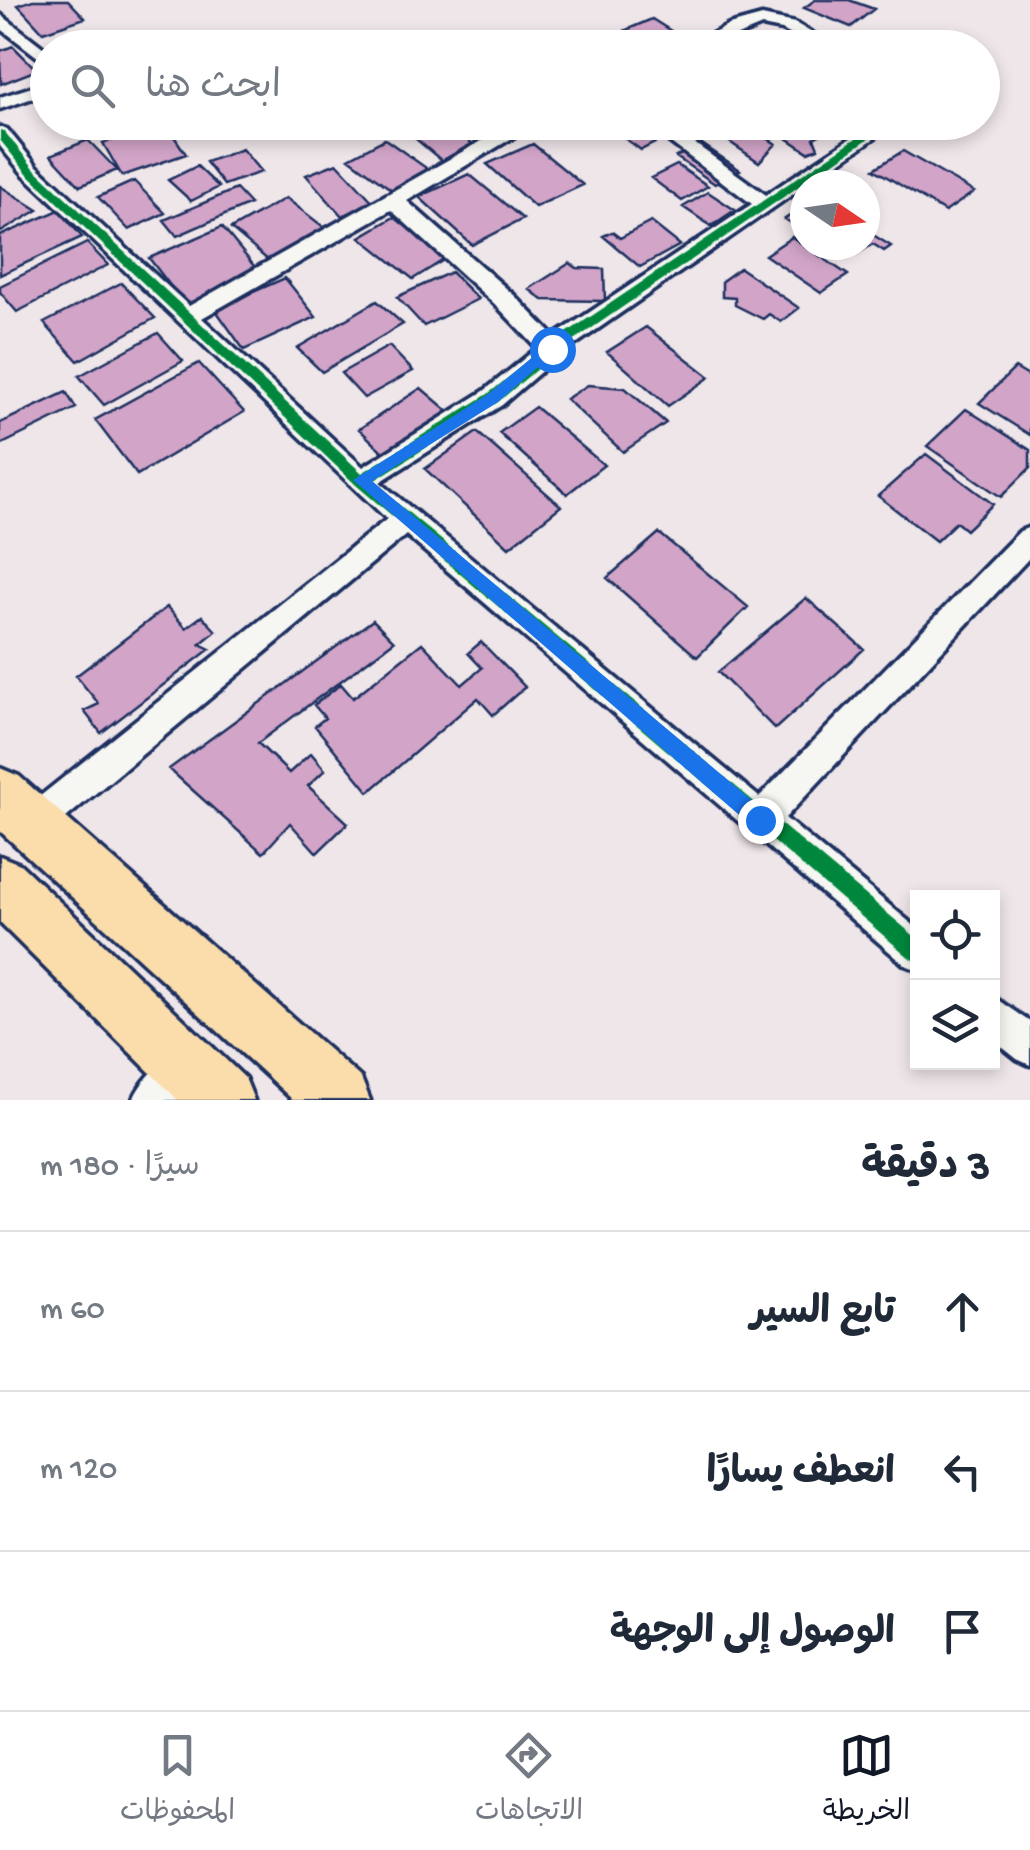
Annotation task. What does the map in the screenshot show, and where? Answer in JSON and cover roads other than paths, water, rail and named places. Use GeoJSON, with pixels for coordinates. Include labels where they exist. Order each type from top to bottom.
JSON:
{"type":"FeatureCollection","features":[{"type":"Feature","properties":{"kind":"main road"},"geometry":{"type":"LineString","coordinates":[[15,810],[340,1100]]}},
{"type":"Feature","properties":{"kind":"main road"},"geometry":{"type":"LineString","coordinates":[[0,884],[188,1089]]}},
{"type":"Feature","properties":{"kind":"street"},"geometry":{"type":"LineString","coordinates":[[731,30],[756,18],[769,18],[793,30]]}},
{"type":"Feature","properties":{"kind":"street"},"geometry":{"type":"LineString","coordinates":[[0,20],[30,45]]}},
{"type":"Feature","properties":{"kind":"street"},"geometry":{"type":"LineString","coordinates":[[0,102],[30,93]]}},
{"type":"Feature","properties":{"kind":"street"},"geometry":{"type":"LineString","coordinates":[[0,133],[30,170],[361,480],[910,945]]}},
{"type":"Feature","properties":{"kind":"street"},"geometry":{"type":"LineString","coordinates":[[186,318],[494,140]]}},
{"type":"Feature","properties":{"kind":"street"},"geometry":{"type":"LineString","coordinates":[[677,140],[766,205]]}},
{"type":"Feature","properties":{"kind":"street"},"geometry":{"type":"LineString","coordinates":[[361,480],[493,398],[552,349],[862,140]]}},
{"type":"Feature","properties":{"kind":"street"},"geometry":{"type":"LineString","coordinates":[[392,199],[507,302],[552,349]]}},
{"type":"Feature","properties":{"kind":"street"},"geometry":{"type":"LineString","coordinates":[[15,810],[406,519]]}},
{"type":"Feature","properties":{"kind":"street"},"geometry":{"type":"LineString","coordinates":[[760,820],[1030,540]]}},
{"type":"Feature","properties":{"kind":"street"},"geometry":{"type":"LineString","coordinates":[[1000,1021],[1030,1046]]}}]}
